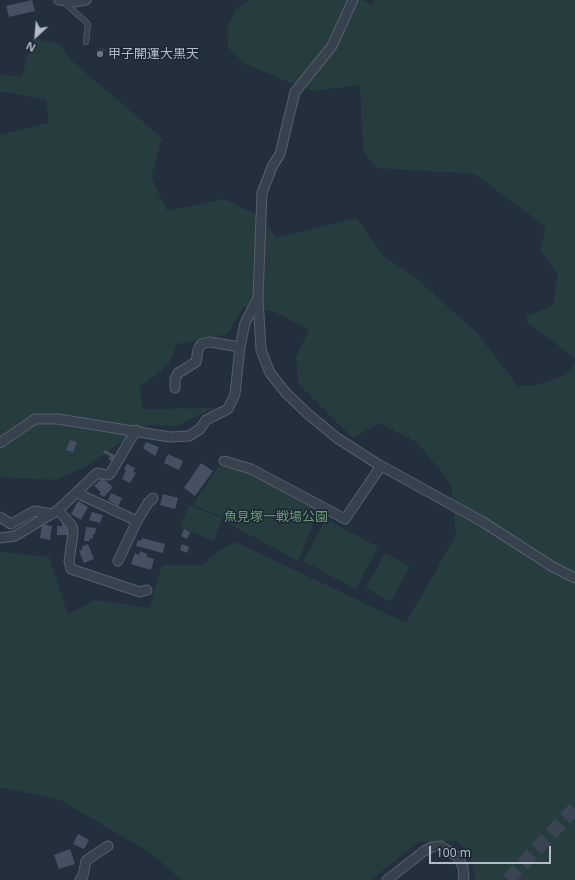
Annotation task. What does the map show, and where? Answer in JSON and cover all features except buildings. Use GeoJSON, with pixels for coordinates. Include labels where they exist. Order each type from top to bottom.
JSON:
{"type":"FeatureCollection","features":[{"type":"Feature","properties":{"kind":"street"},"geometry":{"type":"LineString","coordinates":[[61,1],[74,2],[86,0]]}},
{"type":"Feature","properties":{"kind":"street"},"geometry":{"type":"LineString","coordinates":[[353,0],[332,46],[295,92],[280,154],[272,167],[262,193],[258,297],[261,350],[270,373],[286,394],[338,438],[381,466],[483,522],[553,567],[575,578]]}},
{"type":"Feature","properties":{"kind":"street"},"geometry":{"type":"LineString","coordinates":[[0,443],[35,419],[58,419],[136,430],[170,437],[190,436],[200,430],[206,420],[228,409],[235,394],[240,347],[245,323],[258,297]]}},
{"type":"Feature","properties":{"kind":"street"},"geometry":{"type":"LineString","coordinates":[[175,388],[175,379],[178,373],[196,362],[198,350],[201,344],[210,342],[240,347]]}},
{"type":"Feature","properties":{"kind":"street"},"geometry":{"type":"LineString","coordinates":[[0,538],[15,536],[55,512],[97,472],[108,476],[136,430]]}},
{"type":"Feature","properties":{"kind":"street"},"geometry":{"type":"LineString","coordinates":[[224,461],[251,469],[345,519],[381,466]]}},
{"type":"Feature","properties":{"kind":"street"},"geometry":{"type":"LineString","coordinates":[[78,491],[83,496],[137,520]]}},
{"type":"Feature","properties":{"kind":"street"},"geometry":{"type":"LineString","coordinates":[[118,561],[137,520],[153,498]]}},
{"type":"Feature","properties":{"kind":"street"},"geometry":{"type":"LineString","coordinates":[[0,517],[11,524],[34,511],[55,512],[72,526],[73,534],[69,561],[71,569],[140,592],[147,590]]}},
{"type":"Feature","properties":{"kind":"street"},"geometry":{"type":"LineString","coordinates":[[80,880],[83,876],[86,861],[108,846]]}},
{"type":"Feature","properties":{"kind":"street"},"geometry":{"type":"LineString","coordinates":[[388,880],[424,851],[432,847],[441,846],[458,857],[463,867],[464,880]]}},
{"type":"Feature","properties":{"kind":"lane"},"geometry":{"type":"LineString","coordinates":[[61,1],[88,24],[86,42]]}},
{"type":"Feature","properties":{"kind":"green space"},"geometry":{"type":"Polygon","coordinates":[[[250,0],[362,0],[373,5],[375,0],[575,0],[575,358],[528,323],[526,317],[553,305],[558,274],[540,250],[546,227],[475,174],[376,168],[363,150],[360,85],[314,91],[245,64],[228,47],[227,28],[236,9],[250,0]]]}},
{"type":"Feature","properties":{"kind":"green space"},"geometry":{"type":"Polygon","coordinates":[[[32,38],[59,44],[72,61],[162,138],[151,177],[167,211],[224,199],[261,217],[277,238],[357,218],[384,256],[416,278],[477,333],[518,386],[533,386],[566,375],[575,362],[575,880],[475,880],[473,866],[466,851],[458,841],[418,842],[371,880],[182,880],[149,852],[60,800],[0,787],[0,552],[49,557],[68,615],[94,600],[149,608],[162,565],[202,565],[220,550],[236,542],[406,623],[456,535],[451,484],[417,442],[379,423],[353,438],[298,384],[296,358],[309,330],[275,312],[243,307],[227,334],[177,344],[168,365],[140,387],[143,409],[213,408],[178,426],[147,425],[85,467],[55,480],[0,477],[0,135],[49,123],[46,100],[0,91],[0,74],[22,77],[32,38]]]}},
{"type":"Feature","properties":{"kind":"green space","name":"魚見塚一戦場公園"},"geometry":{"type":"Polygon","coordinates":[[[218,467],[250,472],[320,508],[298,561],[224,521],[224,517],[193,505],[218,467]]]}},
{"type":"Feature","properties":{"kind":"green space"},"geometry":{"type":"Polygon","coordinates":[[[189,505],[222,518],[214,541],[180,527],[189,505]]]}},
{"type":"Feature","properties":{"kind":"green space"},"geometry":{"type":"Polygon","coordinates":[[[326,519],[378,547],[356,589],[303,561],[326,519]]]}},
{"type":"Feature","properties":{"kind":"green space"},"geometry":{"type":"Polygon","coordinates":[[[385,553],[410,566],[391,602],[366,588],[385,553]]]}},
{"type":"Feature","properties":{"kind":"tunnel"},"geometry":{"type":"LineString","coordinates":[[508,880],[575,808]]}},
{"type":"Feature","properties":{"kind":"place","name":"甲子開運大黒天"},"geometry":{"type":"Point","coordinates":[100,54]}}]}
